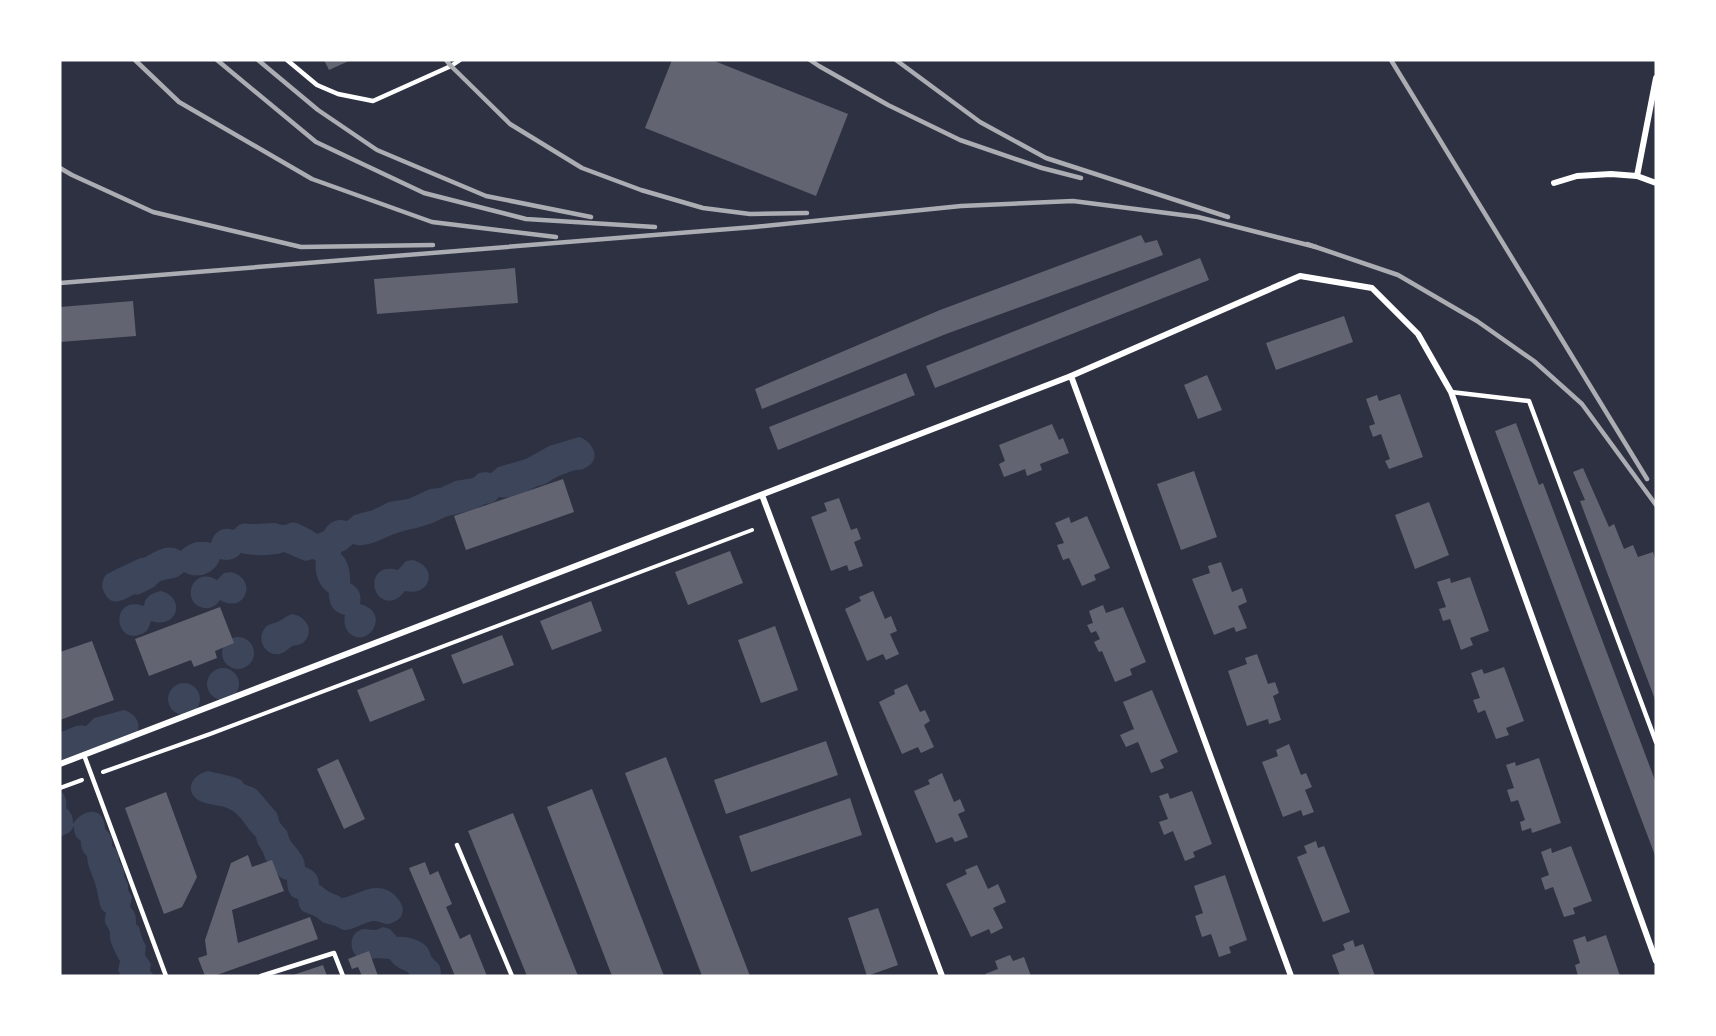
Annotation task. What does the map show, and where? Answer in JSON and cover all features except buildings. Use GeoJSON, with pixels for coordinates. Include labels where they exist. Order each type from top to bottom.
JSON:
{"type":"FeatureCollection","features":[{"type":"Feature","properties":{"kind":"street"},"geometry":{"type":"LineString","coordinates":[[1637,176],[1656,78]]}},
{"type":"Feature","properties":{"kind":"street"},"geometry":{"type":"LineString","coordinates":[[1554,183],[1577,176],[1611,174],[1637,176],[1656,183]]}},
{"type":"Feature","properties":{"kind":"street"},"geometry":{"type":"LineString","coordinates":[[60,764],[1071,376],[1300,276],[1372,288],[1418,334],[1451,392],[1656,961]]}},
{"type":"Feature","properties":{"kind":"street"},"geometry":{"type":"LineString","coordinates":[[1071,376],[1291,976]]}},
{"type":"Feature","properties":{"kind":"street"},"geometry":{"type":"LineString","coordinates":[[762,495],[942,976]]}},
{"type":"Feature","properties":{"kind":"lane"},"geometry":{"type":"LineString","coordinates":[[287,60],[317,85],[338,94],[373,102],[460,60]]}},
{"type":"Feature","properties":{"kind":"lane"},"geometry":{"type":"LineString","coordinates":[[1451,392],[1529,401],[1656,742]]}},
{"type":"Feature","properties":{"kind":"lane"},"geometry":{"type":"LineString","coordinates":[[84,755],[166,976]]}},
{"type":"Feature","properties":{"kind":"lane"},"geometry":{"type":"LineString","coordinates":[[457,845],[512,976]]}},
{"type":"Feature","properties":{"kind":"lane"},"geometry":{"type":"LineString","coordinates":[[261,976],[334,953],[343,976]]}},
{"type":"Feature","properties":{"kind":"path"},"geometry":{"type":"LineString","coordinates":[[60,788],[221,730],[752,530]]}},
{"type":"Feature","properties":{"kind":"shaded area"},"geometry":{"type":"Polygon","coordinates":[[[579,437],[589,443],[595,456],[590,465],[582,469],[565,473],[546,484],[519,494],[499,497],[475,509],[448,516],[372,543],[353,544],[341,552],[346,560],[350,583],[359,592],[360,604],[370,609],[375,615],[374,628],[363,637],[356,637],[349,633],[346,629],[345,615],[332,607],[329,593],[318,579],[316,561],[313,559],[305,561],[284,552],[263,555],[241,553],[231,559],[220,559],[210,572],[194,575],[184,572],[178,577],[159,582],[153,588],[120,601],[110,600],[103,590],[102,585],[106,575],[164,548],[181,551],[195,543],[211,543],[219,531],[234,530],[243,524],[295,523],[317,534],[333,522],[347,521],[354,515],[373,510],[389,502],[408,499],[430,489],[473,478],[479,473],[491,473],[498,467],[526,459],[549,446],[579,437]]]}},
{"type":"Feature","properties":{"kind":"shaded area"},"geometry":{"type":"Polygon","coordinates":[[[413,560],[421,564],[429,574],[426,586],[414,592],[405,591],[394,600],[380,597],[374,584],[375,577],[387,569],[398,570],[406,561],[413,560]]]}},
{"type":"Feature","properties":{"kind":"shaded area"},"geometry":{"type":"Polygon","coordinates":[[[231,572],[245,581],[246,588],[242,600],[229,603],[220,600],[213,607],[204,608],[192,600],[191,593],[195,581],[201,577],[217,580],[224,573],[231,572]]]}},
{"type":"Feature","properties":{"kind":"shaded area"},"geometry":{"type":"Polygon","coordinates":[[[161,591],[174,600],[176,606],[172,617],[160,623],[151,621],[147,630],[139,635],[131,636],[124,632],[119,619],[125,607],[133,604],[144,606],[150,596],[161,591]]]}},
{"type":"Feature","properties":{"kind":"shaded area"},"geometry":{"type":"Polygon","coordinates":[[[293,614],[302,618],[308,625],[307,637],[302,643],[282,653],[275,654],[267,651],[261,640],[265,628],[293,614]]]}},
{"type":"Feature","properties":{"kind":"shaded area"},"geometry":{"type":"Polygon","coordinates":[[[238,637],[249,642],[254,653],[249,664],[238,669],[227,664],[222,653],[227,642],[238,637]]]}},
{"type":"Feature","properties":{"kind":"shaded area"},"geometry":{"type":"Polygon","coordinates":[[[223,668],[234,673],[239,684],[234,695],[223,700],[212,695],[207,684],[212,673],[223,668]]]}},
{"type":"Feature","properties":{"kind":"shaded area"},"geometry":{"type":"Polygon","coordinates":[[[184,683],[195,688],[200,699],[195,710],[184,715],[173,710],[168,699],[173,688],[184,683]]]}},
{"type":"Feature","properties":{"kind":"shaded area"},"geometry":{"type":"Polygon","coordinates":[[[124,710],[137,719],[138,724],[137,733],[130,742],[60,764],[60,732],[76,726],[86,726],[94,718],[124,710]]]}},
{"type":"Feature","properties":{"kind":"shaded area"},"geometry":{"type":"Polygon","coordinates":[[[208,771],[236,778],[257,790],[276,812],[290,840],[302,856],[305,867],[317,876],[319,885],[342,898],[368,889],[384,889],[396,896],[403,908],[399,919],[389,924],[372,921],[344,930],[324,923],[304,912],[300,908],[298,899],[289,892],[287,880],[280,877],[267,861],[256,837],[238,816],[228,808],[200,801],[192,793],[194,779],[208,771]]]}},
{"type":"Feature","properties":{"kind":"shaded area"},"geometry":{"type":"Polygon","coordinates":[[[60,790],[66,798],[66,808],[72,815],[73,824],[88,812],[98,813],[102,817],[105,829],[111,837],[112,846],[116,849],[124,870],[128,890],[132,897],[130,907],[135,913],[136,924],[146,946],[145,955],[151,964],[150,971],[155,976],[121,976],[118,970],[120,961],[112,946],[110,932],[105,922],[106,913],[100,905],[87,856],[82,849],[81,841],[75,835],[74,826],[70,832],[60,837],[60,790]]]}},
{"type":"Feature","properties":{"kind":"shaded area"},"geometry":{"type":"Polygon","coordinates":[[[383,927],[390,929],[397,937],[421,942],[428,948],[431,956],[439,965],[441,976],[409,976],[409,973],[395,965],[390,959],[376,958],[366,961],[358,958],[352,945],[356,933],[362,929],[375,930],[383,927]]]}},
{"type":"Feature","properties":{"kind":"railway"},"geometry":{"type":"LineString","coordinates":[[135,60],[179,102],[312,179],[432,222],[556,237]]}},
{"type":"Feature","properties":{"kind":"railway"},"geometry":{"type":"LineString","coordinates":[[217,60],[316,142],[424,193],[526,219],[655,227]]}},
{"type":"Feature","properties":{"kind":"railway"},"geometry":{"type":"LineString","coordinates":[[258,60],[318,110],[377,150],[486,196],[591,217]]}},
{"type":"Feature","properties":{"kind":"railway"},"geometry":{"type":"LineString","coordinates":[[446,60],[510,124],[582,168],[641,190],[703,208],[750,214],[807,213]]}},
{"type":"Feature","properties":{"kind":"railway"},"geometry":{"type":"LineString","coordinates":[[810,60],[888,105],[960,140],[1042,168],[1081,178]]}},
{"type":"Feature","properties":{"kind":"railway"},"geometry":{"type":"LineString","coordinates":[[896,60],[980,122],[1046,158],[1228,217]]}},
{"type":"Feature","properties":{"kind":"railway"},"geometry":{"type":"LineString","coordinates":[[1391,60],[1647,479]]}},
{"type":"Feature","properties":{"kind":"railway"},"geometry":{"type":"LineString","coordinates":[[60,168],[153,212],[301,247],[433,245]]}},
{"type":"Feature","properties":{"kind":"railway"},"geometry":{"type":"LineString","coordinates":[[60,283],[754,227],[961,206],[1073,201],[1198,217],[1316,247]]}},
{"type":"Feature","properties":{"kind":"railway"},"geometry":{"type":"LineString","coordinates":[[1307,244],[1398,275],[1477,321],[1534,361],[1582,404],[1656,505]]}}]}
